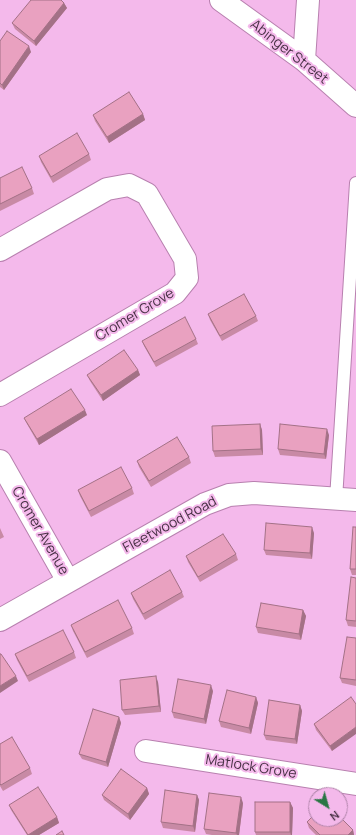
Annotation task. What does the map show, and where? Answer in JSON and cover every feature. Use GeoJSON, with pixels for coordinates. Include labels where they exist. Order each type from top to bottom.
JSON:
{"type":"FeatureCollection","features":[{"type":"Feature","properties":{"kind":"street","name":"Abinger Street"},"geometry":{"type":"LineString","coordinates":[[220,0],[304,60],[356,106]]}},
{"type":"Feature","properties":{"kind":"street"},"geometry":{"type":"LineString","coordinates":[[304,60],[308,0]]}},
{"type":"Feature","properties":{"kind":"street","name":"Cromer Grove"},"geometry":{"type":"LineString","coordinates":[[0,250],[107,189],[129,185],[147,194],[185,259],[187,278],[175,293],[0,396]]}},
{"type":"Feature","properties":{"kind":"street","name":"Cromer Avenue"},"geometry":{"type":"LineString","coordinates":[[0,461],[68,580]]}},
{"type":"Feature","properties":{"kind":"street","name":"Fleetwood Road"},"geometry":{"type":"LineString","coordinates":[[0,620],[68,580],[205,504],[229,495],[254,493],[346,499]]}},
{"type":"Feature","properties":{"kind":"street","name":"Matlock Grove"},"geometry":{"type":"LineString","coordinates":[[146,751],[356,784]]}},
{"type":"Feature","properties":{"kind":"lane"},"geometry":{"type":"LineString","coordinates":[[346,499],[356,183]]}},
{"type":"Feature","properties":{"kind":"building"},"geometry":{"type":"Polygon","coordinates":[[[31,0],[61,0],[64,3],[34,41],[12,23],[31,0]]]}},
{"type":"Feature","properties":{"kind":"building"},"geometry":{"type":"Polygon","coordinates":[[[7,31],[29,46],[2,85],[0,83],[0,41],[7,31]]]}},
{"type":"Feature","properties":{"kind":"building"},"geometry":{"type":"Polygon","coordinates":[[[129,92],[143,114],[107,137],[93,115],[129,92]]]}},
{"type":"Feature","properties":{"kind":"building"},"geometry":{"type":"Polygon","coordinates":[[[77,133],[89,154],[51,177],[39,156],[77,133]]]}},
{"type":"Feature","properties":{"kind":"building"},"geometry":{"type":"Polygon","coordinates":[[[22,167],[32,188],[0,204],[0,178],[22,167]]]}},
{"type":"Feature","properties":{"kind":"building"},"geometry":{"type":"Polygon","coordinates":[[[244,294],[256,316],[220,336],[208,314],[244,294]]]}},
{"type":"Feature","properties":{"kind":"building"},"geometry":{"type":"Polygon","coordinates":[[[185,317],[196,339],[154,362],[142,341],[185,317]]]}},
{"type":"Feature","properties":{"kind":"building"},"geometry":{"type":"Polygon","coordinates":[[[124,350],[138,370],[101,395],[87,375],[124,350]]]}},
{"type":"Feature","properties":{"kind":"building"},"geometry":{"type":"Polygon","coordinates":[[[71,389],[85,410],[37,439],[24,418],[71,389]]]}},
{"type":"Feature","properties":{"kind":"building"},"geometry":{"type":"Polygon","coordinates":[[[260,424],[261,449],[213,451],[212,426],[260,424]]]}},
{"type":"Feature","properties":{"kind":"building"},"geometry":{"type":"Polygon","coordinates":[[[280,424],[327,429],[324,454],[278,449],[280,424]]]}},
{"type":"Feature","properties":{"kind":"building"},"geometry":{"type":"Polygon","coordinates":[[[177,437],[189,457],[149,481],[137,461],[177,437]]]}},
{"type":"Feature","properties":{"kind":"building"},"geometry":{"type":"Polygon","coordinates":[[[121,467],[132,488],[89,511],[78,490],[121,467]]]}},
{"type":"Feature","properties":{"kind":"building"},"geometry":{"type":"Polygon","coordinates":[[[266,523],[312,527],[310,553],[264,550],[266,523]]]}},
{"type":"Feature","properties":{"kind":"building"},"geometry":{"type":"Polygon","coordinates":[[[353,527],[356,527],[356,569],[350,569],[353,527]]]}},
{"type":"Feature","properties":{"kind":"building"},"geometry":{"type":"Polygon","coordinates":[[[223,534],[236,554],[198,577],[186,556],[223,534]]]}},
{"type":"Feature","properties":{"kind":"building"},"geometry":{"type":"Polygon","coordinates":[[[170,570],[182,592],[143,614],[131,593],[170,570]]]}},
{"type":"Feature","properties":{"kind":"building"},"geometry":{"type":"Polygon","coordinates":[[[351,577],[356,578],[356,621],[346,620],[351,577]]]}},
{"type":"Feature","properties":{"kind":"building"},"geometry":{"type":"Polygon","coordinates":[[[118,600],[132,628],[85,652],[71,625],[118,600]]]}},
{"type":"Feature","properties":{"kind":"building"},"geometry":{"type":"Polygon","coordinates":[[[261,603],[303,610],[299,634],[256,627],[261,603]]]}},
{"type":"Feature","properties":{"kind":"building"},"geometry":{"type":"Polygon","coordinates":[[[63,630],[74,652],[27,676],[15,654],[63,630]]]}},
{"type":"Feature","properties":{"kind":"building"},"geometry":{"type":"Polygon","coordinates":[[[347,637],[356,638],[356,680],[340,678],[347,637]]]}},
{"type":"Feature","properties":{"kind":"building"},"geometry":{"type":"Polygon","coordinates":[[[0,654],[16,676],[0,686],[0,654]]]}},
{"type":"Feature","properties":{"kind":"building"},"geometry":{"type":"Polygon","coordinates":[[[156,676],[159,706],[122,710],[120,680],[156,676]]]}},
{"type":"Feature","properties":{"kind":"building"},"geometry":{"type":"Polygon","coordinates":[[[178,679],[211,685],[204,719],[172,712],[178,679]]]}},
{"type":"Feature","properties":{"kind":"building"},"geometry":{"type":"Polygon","coordinates":[[[227,690],[256,697],[249,728],[219,721],[227,690]]]}},
{"type":"Feature","properties":{"kind":"building"},"geometry":{"type":"Polygon","coordinates":[[[351,697],[356,704],[356,727],[330,746],[314,724],[351,697]]]}},
{"type":"Feature","properties":{"kind":"building"},"geometry":{"type":"Polygon","coordinates":[[[269,700],[300,705],[295,739],[264,735],[269,700]]]}},
{"type":"Feature","properties":{"kind":"building"},"geometry":{"type":"Polygon","coordinates":[[[93,709],[119,717],[106,762],[79,754],[93,709]]]}},
{"type":"Feature","properties":{"kind":"building"},"geometry":{"type":"Polygon","coordinates":[[[12,737],[30,768],[1,785],[0,744],[12,737]]]}},
{"type":"Feature","properties":{"kind":"building"},"geometry":{"type":"Polygon","coordinates":[[[121,769],[147,788],[128,814],[102,795],[121,769]]]}},
{"type":"Feature","properties":{"kind":"building"},"geometry":{"type":"Polygon","coordinates":[[[38,787],[57,817],[28,835],[9,805],[38,787]]]}},
{"type":"Feature","properties":{"kind":"building"},"geometry":{"type":"Polygon","coordinates":[[[165,790],[197,795],[193,826],[161,822],[165,790]]]}},
{"type":"Feature","properties":{"kind":"building"},"geometry":{"type":"Polygon","coordinates":[[[209,793],[241,797],[236,833],[204,829],[209,793]]]}},
{"type":"Feature","properties":{"kind":"building"},"geometry":{"type":"Polygon","coordinates":[[[255,802],[290,802],[290,832],[255,832],[255,802]]]}},
{"type":"Feature","properties":{"kind":"building"},"geometry":{"type":"Polygon","coordinates":[[[348,825],[353,830],[348,835],[320,835],[312,827],[348,827],[348,825]]]}},
{"type":"Feature","properties":{"kind":"building"},"geometry":{"type":"Polygon","coordinates":[[[62,831],[64,835],[56,835],[62,831]]]}}]}
